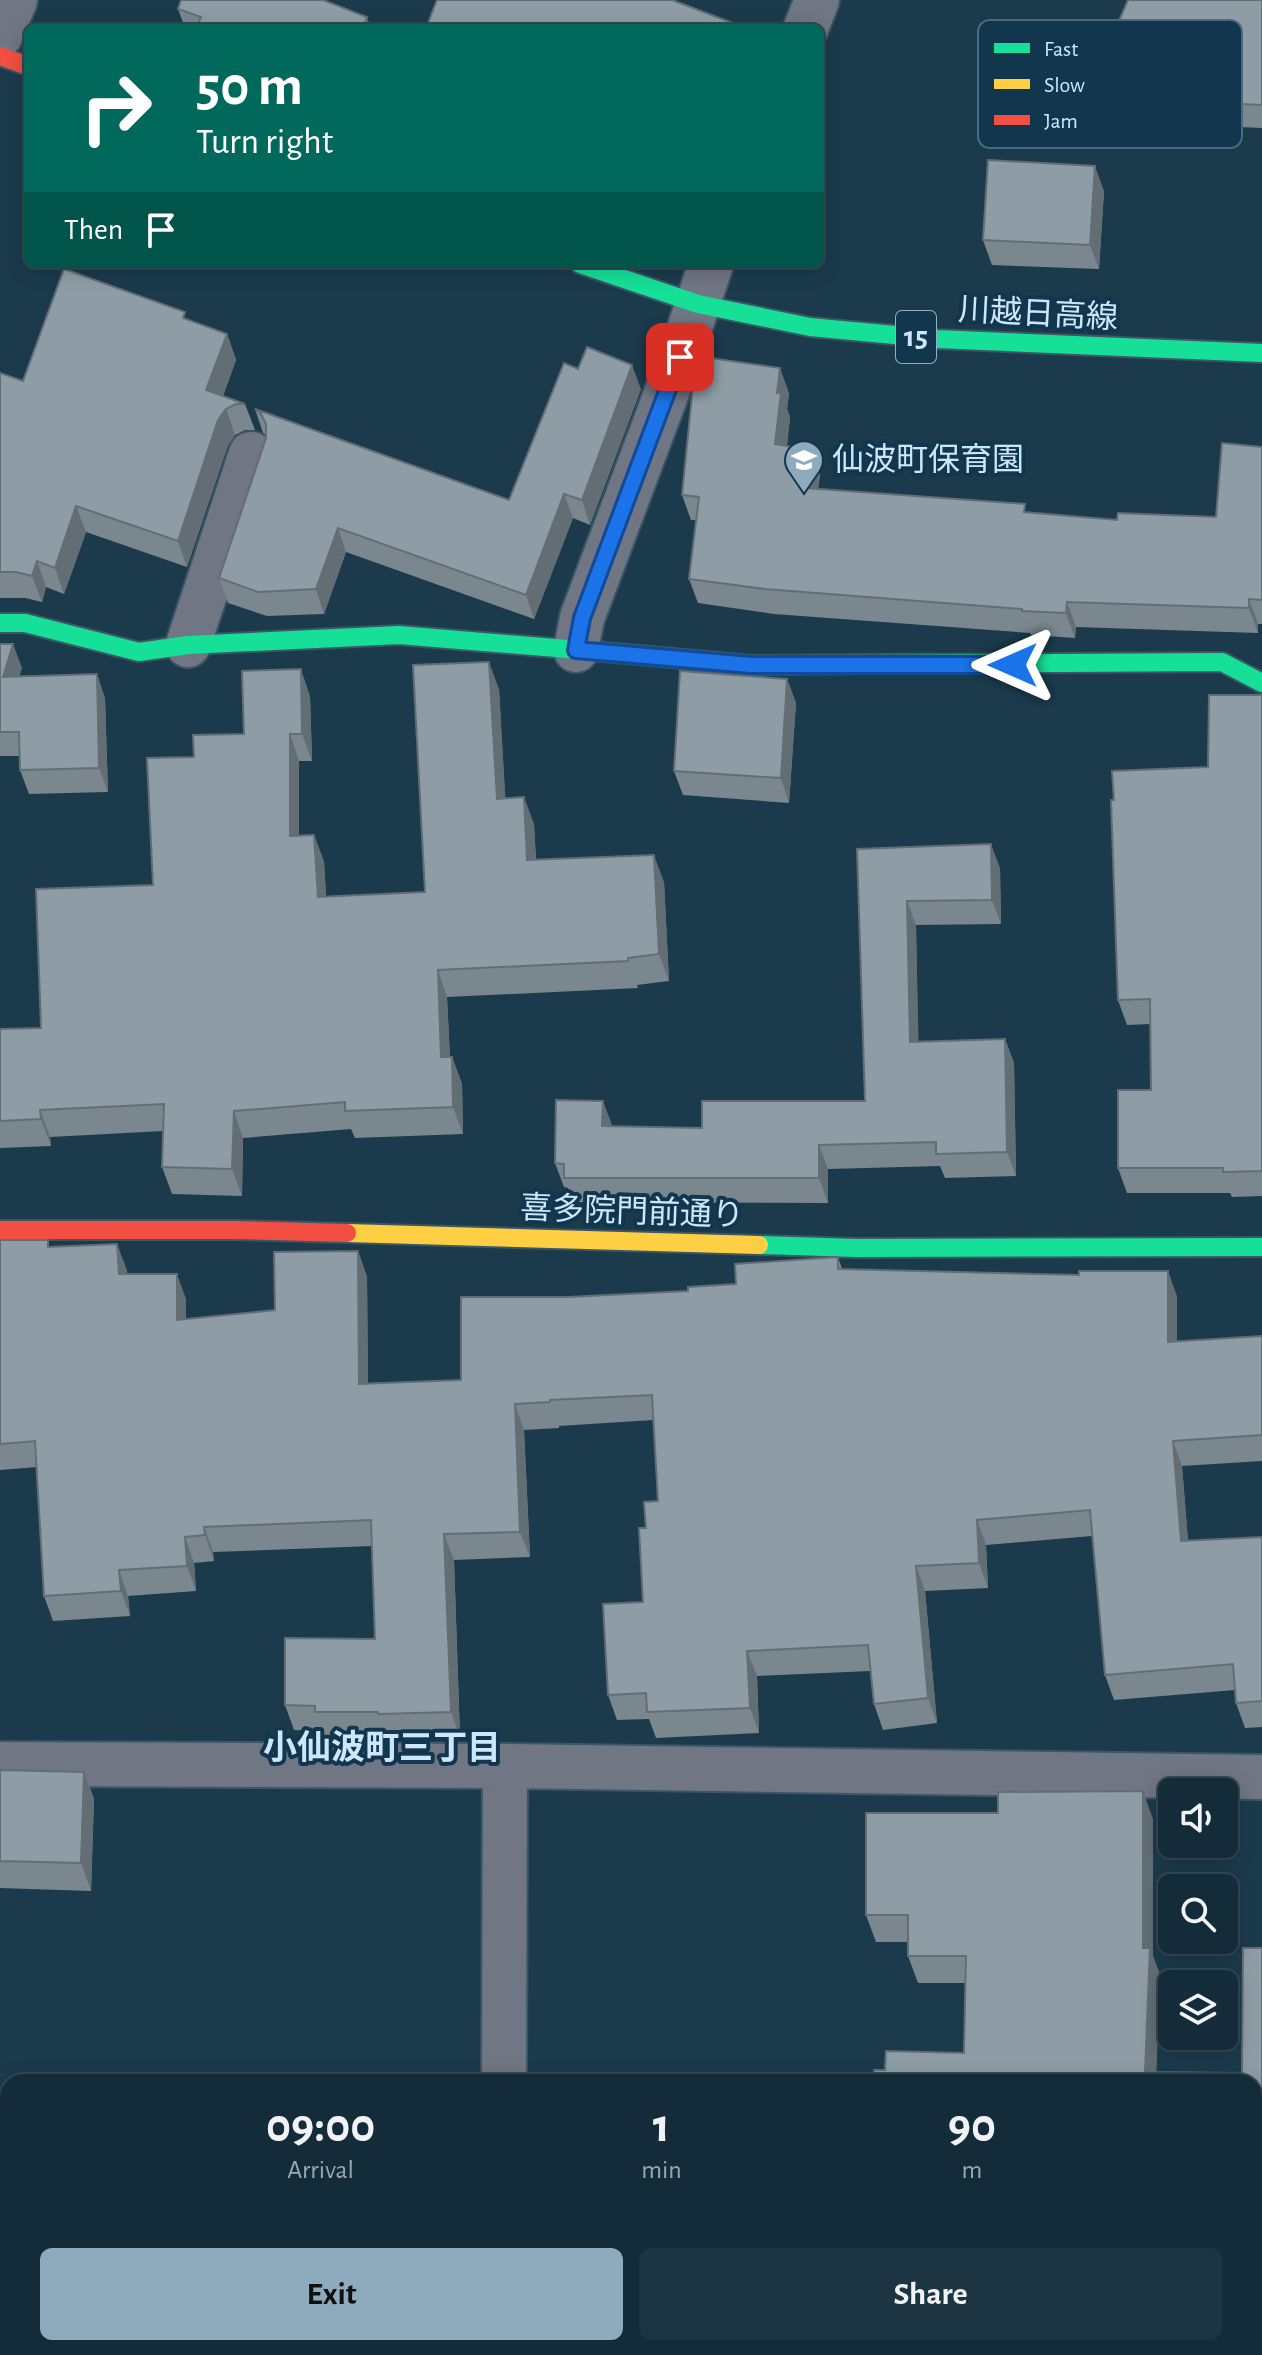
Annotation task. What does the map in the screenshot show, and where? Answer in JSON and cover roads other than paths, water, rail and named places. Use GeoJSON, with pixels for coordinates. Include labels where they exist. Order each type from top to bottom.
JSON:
{"type":"FeatureCollection","features":[{"type":"Feature","properties":{"kind":"street"},"geometry":{"type":"LineString","coordinates":[[0,36],[15,0]]}},
{"type":"Feature","properties":{"kind":"street"},"geometry":{"type":"LineString","coordinates":[[808,24],[817,0]]}},
{"type":"Feature","properties":{"kind":"street"},"geometry":{"type":"LineString","coordinates":[[0,56],[24,65]]}},
{"type":"Feature","properties":{"kind":"street","name":"川越日高線"},"geometry":{"type":"LineString","coordinates":[[605,268],[705,284],[810,327],[937,339],[1262,353]]}},
{"type":"Feature","properties":{"kind":"street"},"geometry":{"type":"LineString","coordinates":[[576,650],[582,618],[705,284]]}},
{"type":"Feature","properties":{"kind":"street"},"geometry":{"type":"LineString","coordinates":[[188,645],[251,454]]}},
{"type":"Feature","properties":{"kind":"street"},"geometry":{"type":"LineString","coordinates":[[0,623],[25,623],[139,652],[188,645],[399,635],[751,665],[1222,662],[1262,683]]}},
{"type":"Feature","properties":{"kind":"street","name":"喜多院門前通り"},"geometry":{"type":"LineString","coordinates":[[0,1230],[233,1230],[856,1248],[1262,1247]]}},
{"type":"Feature","properties":{"kind":"street"},"geometry":{"type":"LineString","coordinates":[[0,1764],[505,1766],[1262,1777]]}},
{"type":"Feature","properties":{"kind":"street"},"geometry":{"type":"LineString","coordinates":[[504,2074],[505,1766]]}},
{"type":"Feature","properties":{"kind":"place","name":"仙波町保育園"},"geometry":{"type":"Point","coordinates":[804,494]}},
{"type":"Feature","properties":{"kind":"district","name":"小仙波町三丁目"},"geometry":{"type":"Point","coordinates":[382,1749]}}]}
